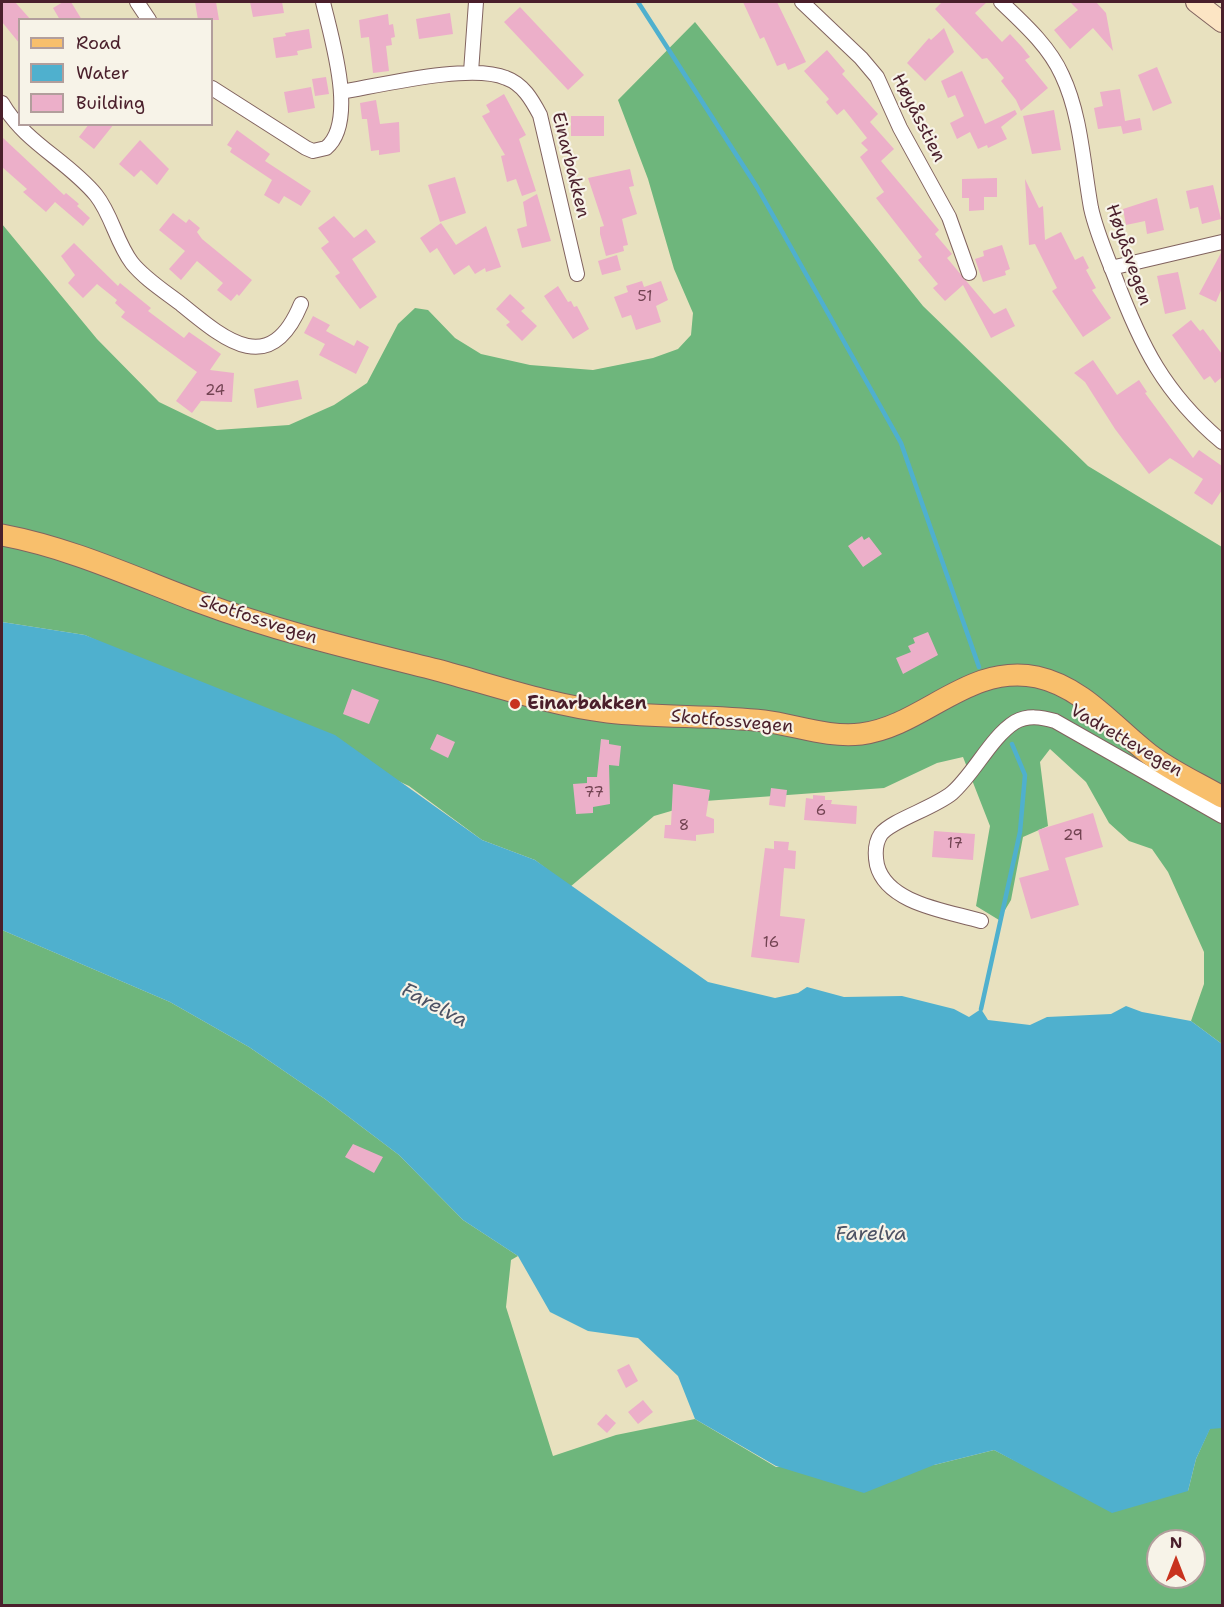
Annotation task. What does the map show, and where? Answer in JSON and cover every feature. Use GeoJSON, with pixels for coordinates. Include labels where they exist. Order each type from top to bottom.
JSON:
{"type":"FeatureCollection","features":[{"type":"Feature","properties":{"kind":"main road","name":"Skotfossvegen"},"geometry":{"type":"LineString","coordinates":[[2,534],[61,547],[200,602],[285,629],[507,690],[607,712],[766,722],[854,735],[896,723],[940,699],[983,680],[1018,676],[1037,677],[1075,693],[1151,755],[1222,797]]}},
{"type":"Feature","properties":{"kind":"street"},"geometry":{"type":"LineString","coordinates":[[138,2],[148,18]]}},
{"type":"Feature","properties":{"kind":"street"},"geometry":{"type":"LineString","coordinates":[[213,89],[313,151],[326,148],[335,138],[340,121],[341,92],[323,2]]}},
{"type":"Feature","properties":{"kind":"street"},"geometry":{"type":"LineString","coordinates":[[471,72],[476,2]]}},
{"type":"Feature","properties":{"kind":"street","name":"Høyåsstien"},"geometry":{"type":"LineString","coordinates":[[802,2],[861,58],[877,77],[900,128],[949,217],[969,273]]}},
{"type":"Feature","properties":{"kind":"street","name":"Høyåsvegen"},"geometry":{"type":"LineString","coordinates":[[1001,2],[1033,34],[1062,74],[1073,104],[1092,212],[1134,328],[1159,372],[1182,405],[1222,442]]}},
{"type":"Feature","properties":{"kind":"street"},"geometry":{"type":"LineString","coordinates":[[1196,2],[1222,22]]}},
{"type":"Feature","properties":{"kind":"street","name":"Einarbakken"},"geometry":{"type":"LineString","coordinates":[[341,92],[471,72],[507,78],[529,96],[536,107],[549,148],[578,274]]}},
{"type":"Feature","properties":{"kind":"street"},"geometry":{"type":"LineString","coordinates":[[2,103],[18,124]]}},
{"type":"Feature","properties":{"kind":"street"},"geometry":{"type":"LineString","coordinates":[[19,126],[30,140],[96,195],[125,253],[141,272],[232,342],[254,347],[275,341],[289,330],[301,304]]}},
{"type":"Feature","properties":{"kind":"street"},"geometry":{"type":"LineString","coordinates":[[1111,268],[1222,242]]}},
{"type":"Feature","properties":{"kind":"street","name":"Vadrettevegen"},"geometry":{"type":"LineString","coordinates":[[981,921],[897,892],[882,877],[877,864],[876,846],[882,833],[950,794],[1014,723],[1034,717],[1055,721],[1222,816]]}},
{"type":"Feature","properties":{"kind":"green space"},"geometry":{"type":"Polygon","coordinates":[[[695,22],[923,306],[1088,466],[1222,547],[1222,1044],[1191,1021],[1204,984],[1204,952],[1168,872],[1152,849],[1129,841],[1109,823],[1086,782],[1050,749],[1040,762],[1048,826],[1023,837],[1011,900],[999,920],[976,906],[990,826],[963,757],[937,763],[884,788],[705,801],[654,816],[570,887],[535,860],[482,840],[409,786],[85,635],[2,622],[2,224],[97,339],[159,402],[217,430],[289,425],[334,405],[367,383],[398,324],[415,308],[428,310],[455,338],[481,354],[530,365],[593,370],[653,358],[678,349],[691,335],[693,313],[674,269],[648,179],[618,100],[695,22]]]}},
{"type":"Feature","properties":{"kind":"green space"},"geometry":{"type":"Polygon","coordinates":[[[2,930],[170,1002],[249,1047],[325,1099],[399,1155],[463,1220],[518,1256],[511,1260],[506,1307],[553,1456],[616,1435],[695,1419],[776,1467],[934,1465],[994,1450],[1049,1478],[1188,1491],[1196,1459],[1210,1428],[1222,1428],[1222,1605],[2,1605],[2,930]]]}},
{"type":"Feature","properties":{"kind":"water","name":"Farelva"},"geometry":{"type":"Polygon","coordinates":[[[2,622],[85,635],[335,735],[482,840],[535,860],[708,982],[775,998],[798,993],[807,987],[844,997],[902,996],[954,1009],[969,1017],[981,1009],[988,1020],[1030,1025],[1047,1017],[1111,1014],[1126,1006],[1142,1012],[1191,1021],[1222,1044],[1222,1428],[1210,1429],[1196,1459],[1188,1491],[1112,1513],[994,1450],[934,1465],[864,1493],[776,1466],[695,1419],[678,1376],[638,1338],[588,1331],[550,1312],[518,1256],[463,1220],[399,1155],[325,1099],[249,1047],[170,1002],[2,930],[2,622]]]}},
{"type":"Feature","properties":{"kind":"building"},"geometry":{"type":"Polygon","coordinates":[[[2,2],[15,2],[29,18],[18,18],[18,42],[2,22],[2,2]]]}},
{"type":"Feature","properties":{"kind":"building"},"geometry":{"type":"Polygon","coordinates":[[[63,2],[71,2],[81,18],[59,18],[53,8],[63,2]]]}},
{"type":"Feature","properties":{"kind":"building"},"geometry":{"type":"Polygon","coordinates":[[[195,2],[216,2],[219,20],[198,18],[195,2]]]}},
{"type":"Feature","properties":{"kind":"building"},"geometry":{"type":"Polygon","coordinates":[[[250,2],[282,2],[284,13],[253,17],[250,2]]]}},
{"type":"Feature","properties":{"kind":"building"},"geometry":{"type":"Polygon","coordinates":[[[743,2],[777,2],[806,62],[788,70],[785,63],[777,66],[764,37],[760,39],[743,2]]]}},
{"type":"Feature","properties":{"kind":"building"},"geometry":{"type":"Polygon","coordinates":[[[942,2],[987,2],[975,13],[1002,42],[1010,34],[1030,57],[1025,60],[1048,88],[1021,111],[1016,100],[1001,81],[1004,78],[987,58],[982,59],[935,9],[942,2]]]}},
{"type":"Feature","properties":{"kind":"building"},"geometry":{"type":"Polygon","coordinates":[[[1070,2],[1096,2],[1106,13],[1113,51],[1093,28],[1070,49],[1054,30],[1078,10],[1070,2]]]}},
{"type":"Feature","properties":{"kind":"building"},"geometry":{"type":"Polygon","coordinates":[[[520,7],[584,75],[568,90],[504,22],[520,7]]]}},
{"type":"Feature","properties":{"kind":"building"},"geometry":{"type":"Polygon","coordinates":[[[450,13],[453,34],[419,39],[416,19],[450,13]]]}},
{"type":"Feature","properties":{"kind":"building"},"geometry":{"type":"Polygon","coordinates":[[[388,14],[389,25],[393,24],[395,37],[391,38],[392,45],[386,46],[389,71],[373,73],[369,37],[361,38],[359,20],[388,14]]]}},
{"type":"Feature","properties":{"kind":"building"},"geometry":{"type":"Polygon","coordinates":[[[944,28],[954,52],[925,81],[907,63],[929,38],[931,40],[944,28]]]}},
{"type":"Feature","properties":{"kind":"building"},"geometry":{"type":"Polygon","coordinates":[[[309,29],[312,48],[297,51],[298,55],[276,58],[273,38],[286,36],[285,33],[309,29]]]}},
{"type":"Feature","properties":{"kind":"building"},"geometry":{"type":"Polygon","coordinates":[[[827,50],[845,71],[842,74],[878,114],[870,122],[894,149],[881,161],[939,230],[935,234],[952,254],[947,258],[994,314],[1006,308],[1015,326],[991,338],[963,285],[945,301],[933,288],[938,284],[918,260],[922,257],[876,198],[884,192],[860,157],[868,150],[861,143],[867,138],[844,109],[837,115],[826,102],[829,99],[804,71],[827,50]]]}},
{"type":"Feature","properties":{"kind":"building"},"geometry":{"type":"Polygon","coordinates":[[[1157,67],[1172,103],[1153,111],[1138,75],[1157,67]]]}},
{"type":"Feature","properties":{"kind":"building"},"geometry":{"type":"Polygon","coordinates":[[[962,71],[985,124],[1015,110],[1017,114],[1001,127],[1007,139],[988,148],[987,145],[978,149],[970,132],[957,139],[950,123],[964,116],[955,95],[948,98],[941,81],[962,71]]]}},
{"type":"Feature","properties":{"kind":"building"},"geometry":{"type":"Polygon","coordinates":[[[326,77],[329,94],[315,96],[312,79],[326,77]]]}},
{"type":"Feature","properties":{"kind":"building"},"geometry":{"type":"Polygon","coordinates":[[[311,87],[315,108],[288,113],[284,92],[311,87]]]}},
{"type":"Feature","properties":{"kind":"building"},"geometry":{"type":"Polygon","coordinates":[[[1120,89],[1125,121],[1140,118],[1142,130],[1123,134],[1121,126],[1098,129],[1094,108],[1103,106],[1100,92],[1120,89]]]}},
{"type":"Feature","properties":{"kind":"building"},"geometry":{"type":"Polygon","coordinates":[[[504,94],[526,135],[519,139],[536,191],[522,196],[516,179],[507,182],[501,156],[505,155],[482,116],[490,112],[486,105],[504,94]]]}},
{"type":"Feature","properties":{"kind":"building"},"geometry":{"type":"Polygon","coordinates":[[[376,100],[380,124],[399,122],[400,152],[379,155],[379,150],[371,151],[367,119],[362,119],[360,103],[376,100]]]}},
{"type":"Feature","properties":{"kind":"building"},"geometry":{"type":"Polygon","coordinates":[[[1054,110],[1061,150],[1032,154],[1023,116],[1054,110]]]}},
{"type":"Feature","properties":{"kind":"building"},"geometry":{"type":"Polygon","coordinates":[[[571,116],[604,116],[604,136],[571,136],[571,116]]]}},
{"type":"Feature","properties":{"kind":"building"},"geometry":{"type":"Polygon","coordinates":[[[87,126],[112,126],[94,149],[79,137],[87,126]]]}},
{"type":"Feature","properties":{"kind":"building"},"geometry":{"type":"Polygon","coordinates":[[[237,130],[270,154],[265,161],[311,191],[301,206],[284,196],[279,204],[264,195],[272,180],[230,152],[232,148],[227,145],[237,130]]]}},
{"type":"Feature","properties":{"kind":"building"},"geometry":{"type":"Polygon","coordinates":[[[2,137],[64,195],[66,193],[79,204],[77,206],[90,218],[83,226],[55,202],[46,212],[23,192],[27,189],[2,167],[2,137]]]}},
{"type":"Feature","properties":{"kind":"building"},"geometry":{"type":"Polygon","coordinates":[[[140,140],[169,169],[157,185],[141,170],[134,177],[119,164],[140,140]]]}},
{"type":"Feature","properties":{"kind":"building"},"geometry":{"type":"Polygon","coordinates":[[[630,169],[634,186],[629,187],[637,214],[622,219],[628,245],[623,246],[624,251],[606,256],[600,234],[600,227],[604,226],[588,178],[630,169]]]}},
{"type":"Feature","properties":{"kind":"building"},"geometry":{"type":"Polygon","coordinates":[[[455,177],[466,213],[440,222],[428,185],[455,177]]]}},
{"type":"Feature","properties":{"kind":"building"},"geometry":{"type":"Polygon","coordinates":[[[997,178],[997,197],[984,197],[984,210],[969,211],[969,198],[962,198],[962,179],[997,178]]]}},
{"type":"Feature","properties":{"kind":"building"},"geometry":{"type":"Polygon","coordinates":[[[1025,179],[1039,208],[1043,206],[1045,240],[1061,232],[1075,260],[1083,256],[1089,268],[1086,270],[1096,288],[1092,290],[1111,318],[1083,337],[1052,291],[1057,288],[1035,244],[1029,245],[1025,179]]]}},
{"type":"Feature","properties":{"kind":"building"},"geometry":{"type":"Polygon","coordinates":[[[1213,185],[1221,219],[1202,224],[1198,207],[1190,209],[1186,191],[1213,185]]]}},
{"type":"Feature","properties":{"kind":"building"},"geometry":{"type":"Polygon","coordinates":[[[537,194],[551,241],[522,248],[517,229],[527,226],[523,202],[537,194]]]}},
{"type":"Feature","properties":{"kind":"building"},"geometry":{"type":"Polygon","coordinates":[[[1157,198],[1164,230],[1147,234],[1145,221],[1126,225],[1123,209],[1157,198]]]}},
{"type":"Feature","properties":{"kind":"building"},"geometry":{"type":"Polygon","coordinates":[[[173,213],[186,223],[189,219],[200,228],[197,232],[202,239],[252,280],[239,296],[237,294],[231,301],[217,290],[223,283],[197,261],[181,280],[169,269],[185,251],[159,230],[173,213]]]}},
{"type":"Feature","properties":{"kind":"building"},"geometry":{"type":"Polygon","coordinates":[[[334,216],[354,238],[366,229],[376,242],[352,259],[377,297],[360,309],[335,276],[340,273],[321,248],[329,242],[318,228],[334,216]]]}},
{"type":"Feature","properties":{"kind":"building"},"geometry":{"type":"Polygon","coordinates":[[[441,223],[456,245],[486,226],[501,267],[486,272],[485,268],[475,274],[469,265],[454,275],[437,248],[430,253],[420,238],[441,223]]]}},
{"type":"Feature","properties":{"kind":"building"},"geometry":{"type":"Polygon","coordinates":[[[74,243],[118,286],[120,283],[151,308],[148,311],[184,338],[189,332],[221,354],[210,370],[234,373],[232,402],[201,401],[192,413],[176,401],[197,372],[121,317],[125,312],[115,303],[117,300],[97,284],[83,298],[68,283],[75,275],[61,256],[74,243]]]}},
{"type":"Feature","properties":{"kind":"building"},"geometry":{"type":"Polygon","coordinates":[[[1002,245],[1010,269],[1005,271],[1006,275],[983,282],[975,259],[984,256],[983,251],[1002,245]]]}},
{"type":"Feature","properties":{"kind":"building"},"geometry":{"type":"Polygon","coordinates":[[[1222,251],[1222,288],[1216,302],[1199,294],[1222,251]]]}},
{"type":"Feature","properties":{"kind":"building"},"geometry":{"type":"Polygon","coordinates":[[[617,255],[621,270],[602,275],[598,261],[617,255]]]}},
{"type":"Feature","properties":{"kind":"building"},"geometry":{"type":"Polygon","coordinates":[[[1178,272],[1186,309],[1165,314],[1157,276],[1178,272]]]}},
{"type":"Feature","properties":{"kind":"building"},"geometry":{"type":"Polygon","coordinates":[[[642,281],[644,287],[661,281],[668,300],[656,306],[661,322],[636,330],[631,315],[622,318],[614,297],[628,292],[626,286],[642,281]]]}},
{"type":"Feature","properties":{"kind":"building"},"geometry":{"type":"Polygon","coordinates":[[[558,286],[568,302],[571,301],[574,307],[577,306],[589,329],[573,339],[544,296],[558,286]]]}},
{"type":"Feature","properties":{"kind":"building"},"geometry":{"type":"Polygon","coordinates":[[[510,294],[525,308],[521,311],[537,326],[522,341],[506,325],[510,322],[496,309],[510,294]]]}},
{"type":"Feature","properties":{"kind":"building"},"geometry":{"type":"Polygon","coordinates":[[[313,316],[330,325],[326,331],[354,346],[357,340],[369,347],[356,374],[319,355],[325,344],[304,333],[313,316]]]}},
{"type":"Feature","properties":{"kind":"building"},"geometry":{"type":"Polygon","coordinates":[[[1191,320],[1200,331],[1203,329],[1222,354],[1222,377],[1215,383],[1210,376],[1204,380],[1172,335],[1191,320]]]}},
{"type":"Feature","properties":{"kind":"building"},"geometry":{"type":"Polygon","coordinates":[[[1093,360],[1117,395],[1139,380],[1147,392],[1145,393],[1193,458],[1199,450],[1222,466],[1222,490],[1212,505],[1194,493],[1203,479],[1170,458],[1149,474],[1115,429],[1085,382],[1074,373],[1093,360]]]}},
{"type":"Feature","properties":{"kind":"building"},"geometry":{"type":"Polygon","coordinates":[[[298,380],[302,399],[257,408],[254,389],[298,380]]]}},
{"type":"Feature","properties":{"kind":"building"},"geometry":{"type":"Polygon","coordinates":[[[862,536],[864,540],[869,537],[882,554],[863,567],[848,546],[862,536]]]}},
{"type":"Feature","properties":{"kind":"building"},"geometry":{"type":"Polygon","coordinates":[[[928,632],[938,655],[903,674],[896,658],[911,652],[908,646],[915,643],[913,638],[928,632]]]}},
{"type":"Feature","properties":{"kind":"building"},"geometry":{"type":"Polygon","coordinates":[[[352,689],[379,700],[369,724],[343,714],[352,689]]]}},
{"type":"Feature","properties":{"kind":"building"},"geometry":{"type":"Polygon","coordinates":[[[437,734],[455,742],[448,758],[430,749],[437,734]]]}},
{"type":"Feature","properties":{"kind":"building"},"geometry":{"type":"Polygon","coordinates":[[[601,739],[609,740],[609,744],[621,746],[619,766],[609,765],[610,804],[593,807],[593,813],[576,814],[573,784],[587,783],[587,777],[597,777],[601,739]]]}},
{"type":"Feature","properties":{"kind":"building"},"geometry":{"type":"Polygon","coordinates":[[[673,784],[710,790],[706,816],[714,819],[714,833],[696,835],[696,841],[664,838],[665,825],[671,825],[673,784]]]}},
{"type":"Feature","properties":{"kind":"building"},"geometry":{"type":"Polygon","coordinates":[[[771,788],[787,790],[785,807],[769,805],[771,788]]]}},
{"type":"Feature","properties":{"kind":"building"},"geometry":{"type":"Polygon","coordinates":[[[813,795],[825,796],[825,800],[832,800],[831,804],[857,806],[856,824],[804,820],[806,798],[813,799],[813,795]]]}},
{"type":"Feature","properties":{"kind":"building"},"geometry":{"type":"Polygon","coordinates":[[[1093,813],[1103,847],[1065,858],[1079,905],[1031,919],[1019,878],[1049,870],[1038,830],[1093,813]]]}},
{"type":"Feature","properties":{"kind":"building"},"geometry":{"type":"Polygon","coordinates":[[[934,831],[975,834],[973,860],[932,857],[934,831]]]}},
{"type":"Feature","properties":{"kind":"building"},"geometry":{"type":"Polygon","coordinates":[[[774,841],[789,842],[788,850],[796,851],[795,869],[784,868],[780,916],[805,919],[799,963],[751,957],[765,848],[774,849],[774,841]]]}},
{"type":"Feature","properties":{"kind":"building"},"geometry":{"type":"Polygon","coordinates":[[[353,1144],[383,1157],[374,1173],[345,1157],[353,1144]]]}},
{"type":"Feature","properties":{"kind":"building"},"geometry":{"type":"Polygon","coordinates":[[[629,1364],[638,1381],[626,1388],[617,1370],[629,1364]]]}},
{"type":"Feature","properties":{"kind":"building"},"geometry":{"type":"Polygon","coordinates":[[[643,1400],[653,1412],[638,1424],[628,1412],[643,1400]]]}},
{"type":"Feature","properties":{"kind":"building"},"geometry":{"type":"Polygon","coordinates":[[[606,1414],[616,1423],[607,1433],[597,1424],[606,1414]]]}},
{"type":"Feature","properties":{"kind":"waterway"},"geometry":{"type":"LineString","coordinates":[[638,2],[757,187],[901,443],[979,667]]}},
{"type":"Feature","properties":{"kind":"waterway"},"geometry":{"type":"LineString","coordinates":[[981,1009],[1020,832],[1025,775],[1012,744]]}},
{"type":"Feature","properties":{"kind":"place","name":"Einarbakken"},"geometry":{"type":"Point","coordinates":[515,704]}}]}
